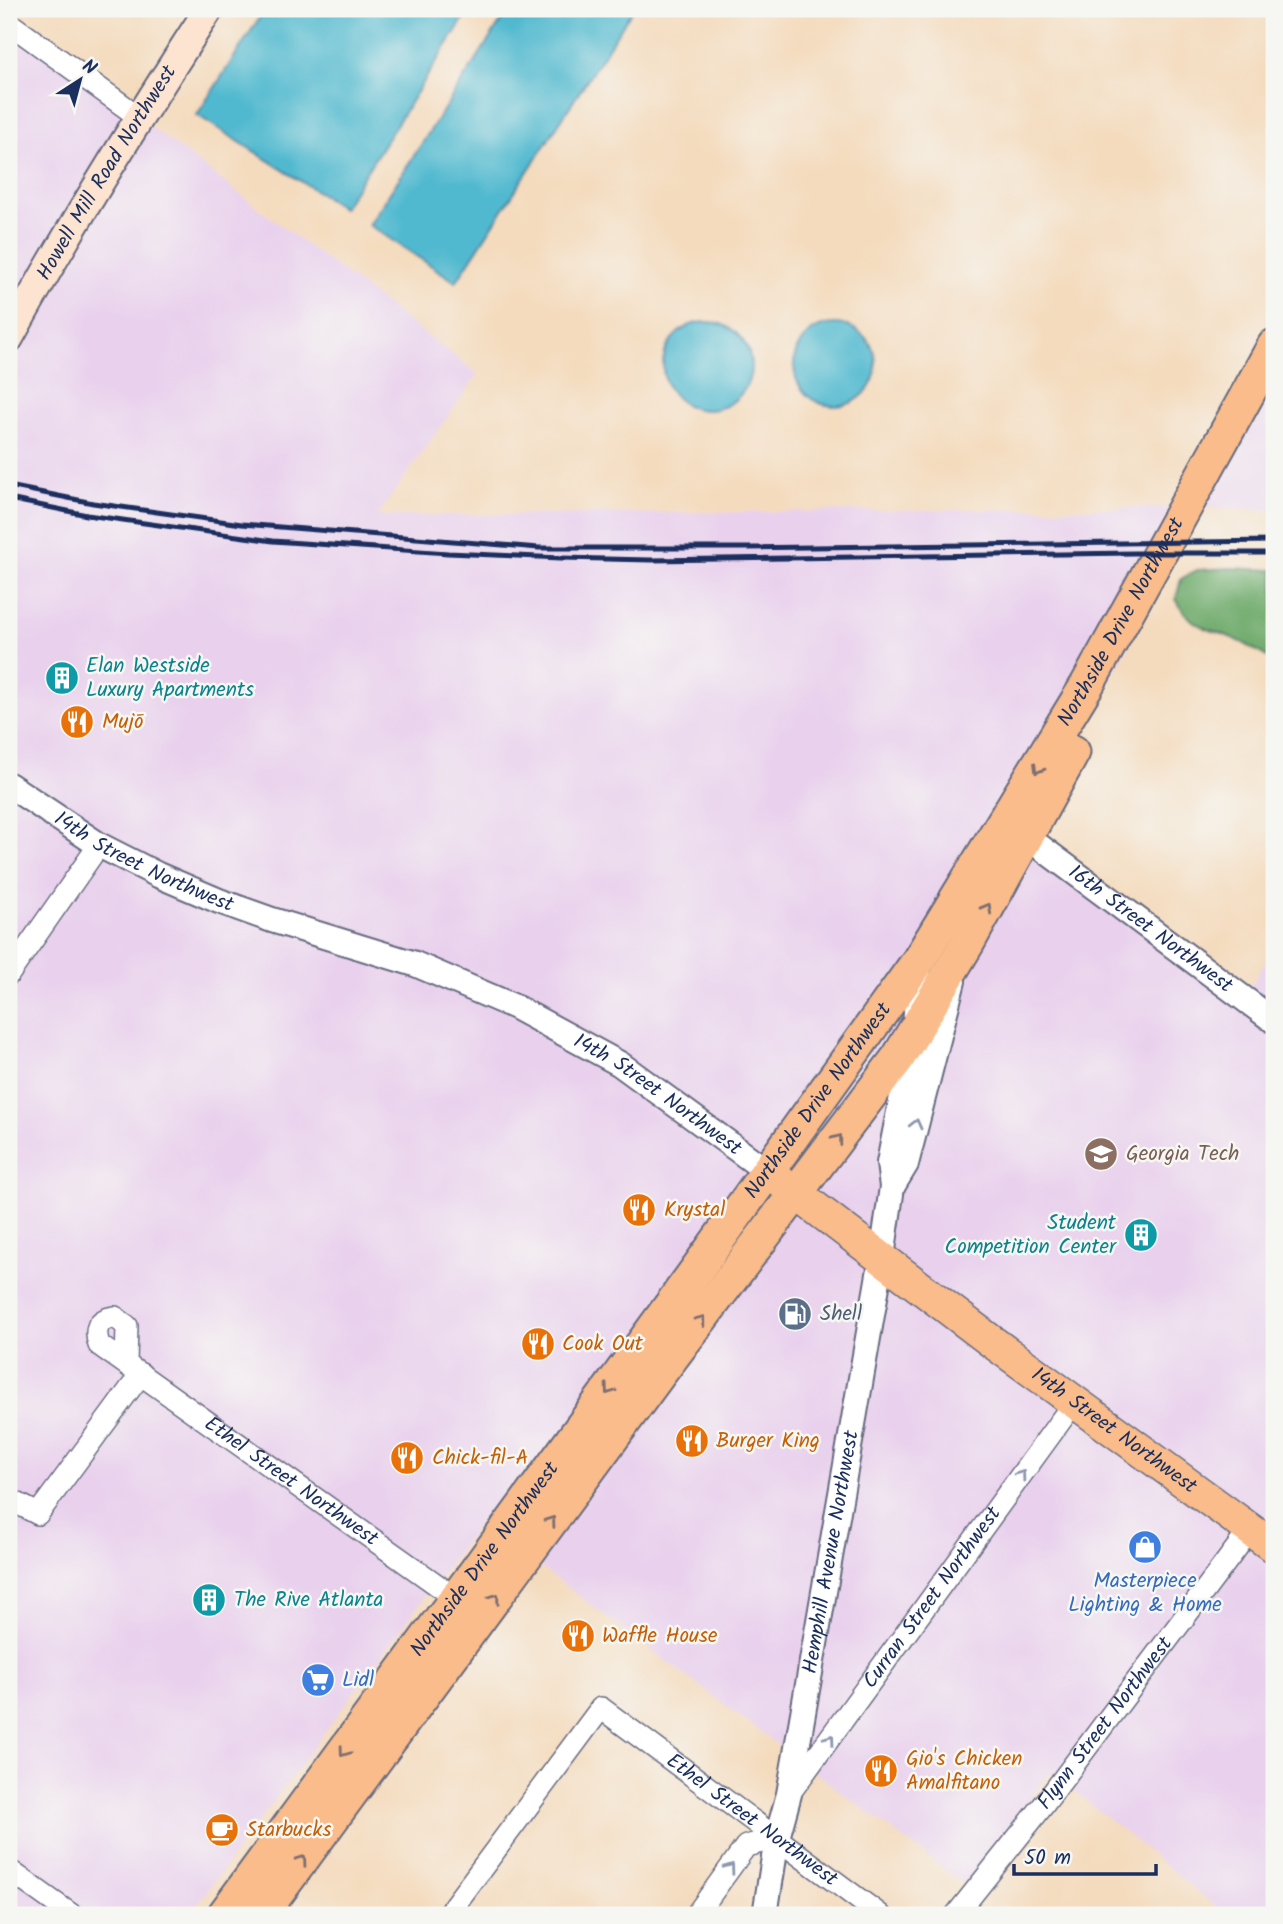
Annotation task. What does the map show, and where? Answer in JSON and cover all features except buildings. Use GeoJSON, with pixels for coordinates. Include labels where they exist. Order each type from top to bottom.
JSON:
{"type":"FeatureCollection","features":[{"type":"Feature","properties":{"kind":"highway","name":"Northside Drive Northwest"},"geometry":{"type":"LineString","coordinates":[[224,1915],[768,1172],[919,960],[1087,685],[1274,346]]}},
{"type":"Feature","properties":{"kind":"highway","name":"Northside Drive Northwest"},"geometry":{"type":"LineString","coordinates":[[261,1915],[659,1374],[898,1058],[1027,837],[1274,380]]}},
{"type":"Feature","properties":{"kind":"highway"},"geometry":{"type":"LineString","coordinates":[[372,1765],[390,1718],[450,1637],[457,1599]]}},
{"type":"Feature","properties":{"kind":"main road","name":"Howell Mill Road Northwest"},"geometry":{"type":"LineString","coordinates":[[9,338],[139,117],[209,9]]}},
{"type":"Feature","properties":{"kind":"main road","name":"14th Street Northwest"},"geometry":{"type":"LineString","coordinates":[[768,1172],[991,1340],[1262,1538]]}},
{"type":"Feature","properties":{"kind":"street"},"geometry":{"type":"LineString","coordinates":[[9,23],[139,117]]}},
{"type":"Feature","properties":{"kind":"street","name":"14th Street Northwest"},"geometry":{"type":"LineString","coordinates":[[9,785],[99,845],[158,875],[219,901],[415,964],[515,1007],[620,1065],[768,1172]]}},
{"type":"Feature","properties":{"kind":"street","name":"16th Street Northwest"},"geometry":{"type":"LineString","coordinates":[[1027,837],[1274,1021]]}},
{"type":"Feature","properties":{"kind":"street"},"geometry":{"type":"LineString","coordinates":[[9,974],[99,845]]}},
{"type":"Feature","properties":{"kind":"street","name":"Hemphill Avenue Northwest"},"geometry":{"type":"LineString","coordinates":[[892,1187],[906,1164],[959,957]]}},
{"type":"Feature","properties":{"kind":"street","name":"Hemphill Avenue Northwest"},"geometry":{"type":"LineString","coordinates":[[765,1915],[777,1838],[789,1794],[882,1257],[892,1187],[889,1163],[915,1030],[919,960]]}},
{"type":"Feature","properties":{"kind":"street","name":"Ethel Street Northwest"},"geometry":{"type":"LineString","coordinates":[[9,1499],[38,1514],[134,1369],[457,1599]]}},
{"type":"Feature","properties":{"kind":"street","name":"Curran Street Northwest"},"geometry":{"type":"LineString","coordinates":[[789,1794],[1075,1401]]}},
{"type":"Feature","properties":{"kind":"street","name":"Flynn Street Northwest"},"geometry":{"type":"LineString","coordinates":[[956,1915],[1262,1538]]}},
{"type":"Feature","properties":{"kind":"street","name":"Ethel Street Northwest"},"geometry":{"type":"LineString","coordinates":[[447,1915],[601,1708],[880,1915]]}},
{"type":"Feature","properties":{"kind":"street"},"geometry":{"type":"LineString","coordinates":[[696,1915],[746,1846],[777,1838]]}},
{"type":"Feature","properties":{"kind":"street"},"geometry":{"type":"LineString","coordinates":[[9,1870],[72,1915]]}},
{"type":"Feature","properties":{"kind":"shaded area"},"geometry":{"type":"Polygon","coordinates":[[[9,24],[148,125],[478,374],[377,516],[1204,507],[1026,833],[1241,1003],[1274,947],[1274,1909],[1270,1915],[1226,1915],[1050,1771],[967,1886],[480,1522],[189,1915],[9,1915],[9,24]]]}},
{"type":"Feature","properties":{"kind":"shaded area"},"geometry":{"type":"Polygon","coordinates":[[[1274,381],[1274,510],[1204,507],[1274,381]]]}},
{"type":"Feature","properties":{"kind":"green space"},"geometry":{"type":"Polygon","coordinates":[[[1197,570],[1274,570],[1274,660],[1198,624],[1176,599],[1181,579],[1197,570]]]}},
{"type":"Feature","properties":{"kind":"water"},"geometry":{"type":"Polygon","coordinates":[[[265,9],[470,9],[343,208],[197,115],[265,9]]]}},
{"type":"Feature","properties":{"kind":"water"},"geometry":{"type":"Polygon","coordinates":[[[509,9],[633,9],[456,282],[369,225],[509,9]]]}},
{"type":"Feature","properties":{"kind":"water"},"geometry":{"type":"Polygon","coordinates":[[[707,322],[724,326],[738,335],[747,349],[751,366],[747,383],[738,397],[724,406],[707,410],[690,406],[676,397],[667,383],[663,366],[667,349],[676,335],[690,326],[707,322]]]}},
{"type":"Feature","properties":{"kind":"water"},"geometry":{"type":"Polygon","coordinates":[[[835,324],[851,327],[864,336],[873,349],[876,365],[873,381],[864,394],[851,403],[835,406],[819,403],[806,394],[797,381],[794,365],[797,349],[806,336],[819,327],[835,324]]]}},
{"type":"Feature","properties":{"kind":"railway"},"geometry":{"type":"LineString","coordinates":[[9,486],[93,503],[242,524],[539,548],[1274,541]]}},
{"type":"Feature","properties":{"kind":"railway"},"geometry":{"type":"LineString","coordinates":[[9,499],[87,515],[273,541],[561,558],[651,560],[1274,553]]}},
{"type":"Feature","properties":{"kind":"place","name":"Elan Westside Luxury Apartments"},"geometry":{"type":"Point","coordinates":[62,678]}},
{"type":"Feature","properties":{"kind":"place","name":"Mujō"},"geometry":{"type":"Point","coordinates":[77,722]}},
{"type":"Feature","properties":{"kind":"place","name":"Georgia Tech"},"geometry":{"type":"Point","coordinates":[1101,1154]}},
{"type":"Feature","properties":{"kind":"place","name":"Krystal"},"geometry":{"type":"Point","coordinates":[639,1210]}},
{"type":"Feature","properties":{"kind":"place","name":"Student Competition Center"},"geometry":{"type":"Point","coordinates":[1141,1235]}},
{"type":"Feature","properties":{"kind":"place","name":"Shell"},"geometry":{"type":"Point","coordinates":[795,1314]}},
{"type":"Feature","properties":{"kind":"place","name":"Cook Out"},"geometry":{"type":"Point","coordinates":[538,1344]}},
{"type":"Feature","properties":{"kind":"place","name":"Burger King"},"geometry":{"type":"Point","coordinates":[692,1441]}},
{"type":"Feature","properties":{"kind":"place","name":"Chick-fil-A"},"geometry":{"type":"Point","coordinates":[407,1458]}},
{"type":"Feature","properties":{"kind":"place","name":"Masterpiece Lighting & Home"},"geometry":{"type":"Point","coordinates":[1145,1547]}},
{"type":"Feature","properties":{"kind":"place","name":"The Rive Atlanta"},"geometry":{"type":"Point","coordinates":[209,1600]}},
{"type":"Feature","properties":{"kind":"place","name":"Waffle House"},"geometry":{"type":"Point","coordinates":[578,1636]}},
{"type":"Feature","properties":{"kind":"place","name":"Lidl"},"geometry":{"type":"Point","coordinates":[318,1680]}},
{"type":"Feature","properties":{"kind":"place","name":"Gio's Chicken Amalfitano"},"geometry":{"type":"Point","coordinates":[881,1771]}},
{"type":"Feature","properties":{"kind":"place","name":"Starbucks"},"geometry":{"type":"Point","coordinates":[222,1830]}}]}
